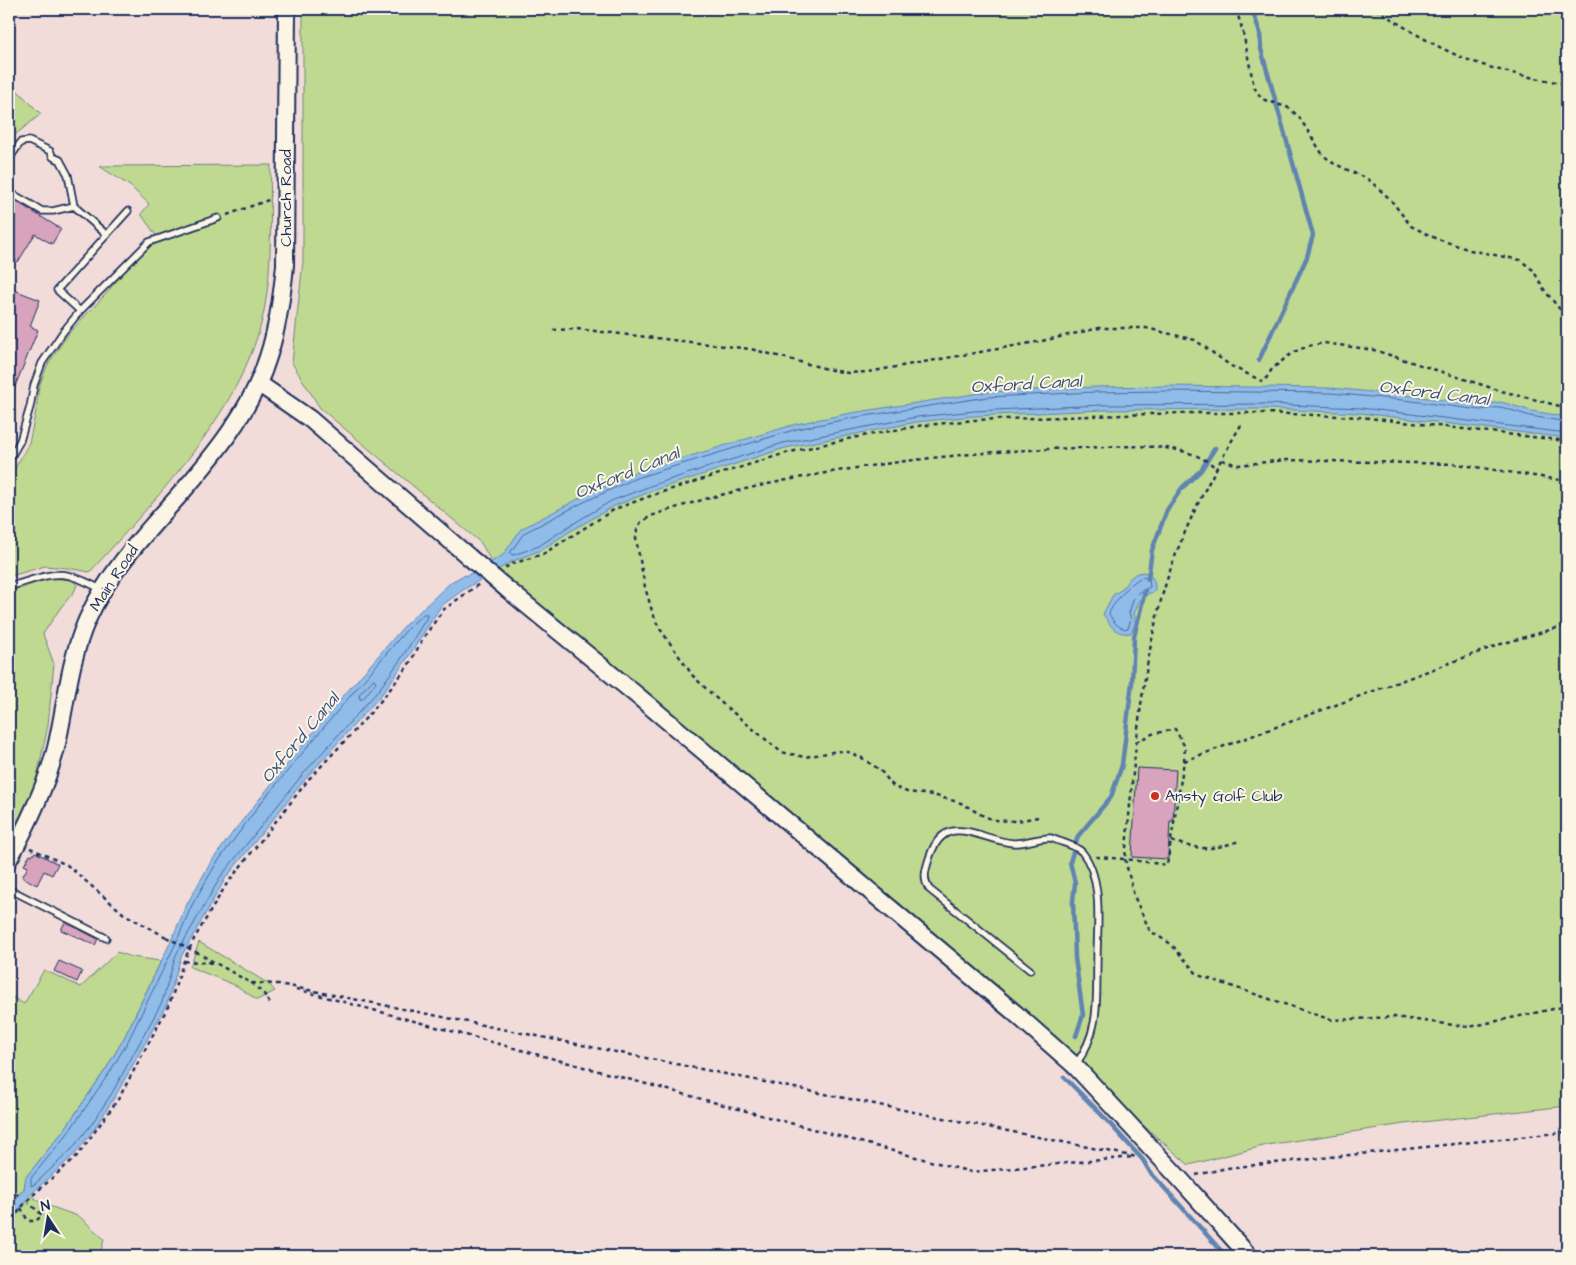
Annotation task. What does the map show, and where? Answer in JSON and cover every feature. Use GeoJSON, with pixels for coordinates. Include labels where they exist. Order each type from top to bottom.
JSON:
{"type":"FeatureCollection","features":[{"type":"Feature","properties":{"kind":"main road","name":"Church Road"},"geometry":{"type":"LineString","coordinates":[[258,383],[268,359],[282,300],[285,265],[288,9]]}},
{"type":"Feature","properties":{"kind":"main road"},"geometry":{"type":"LineString","coordinates":[[258,383],[310,418],[507,589],[1015,1013],[1075,1066],[1180,1178],[1249,1256]]}},
{"type":"Feature","properties":{"kind":"main road","name":"Main Road"},"geometry":{"type":"LineString","coordinates":[[9,859],[51,767],[72,664],[86,621],[102,590],[136,544],[220,446],[258,383]]}},
{"type":"Feature","properties":{"kind":"lane"},"geometry":{"type":"LineString","coordinates":[[9,159],[21,142],[29,141],[50,151],[53,157],[60,160],[68,175],[74,206],[107,235]]}},
{"type":"Feature","properties":{"kind":"lane"},"geometry":{"type":"LineString","coordinates":[[9,192],[42,211],[53,211],[74,206]]}},
{"type":"Feature","properties":{"kind":"lane"},"geometry":{"type":"LineString","coordinates":[[80,312],[57,290],[128,211]]}},
{"type":"Feature","properties":{"kind":"lane"},"geometry":{"type":"LineString","coordinates":[[9,460],[20,441],[34,385],[42,363],[63,332],[80,312],[149,242],[218,218]]}},
{"type":"Feature","properties":{"kind":"lane"},"geometry":{"type":"LineString","coordinates":[[9,584],[14,585],[51,574],[63,574],[76,577],[102,590]]}},
{"type":"Feature","properties":{"kind":"lane"},"geometry":{"type":"LineString","coordinates":[[1030,970],[929,889],[925,883],[924,874],[932,849],[939,838],[948,831],[958,830],[1017,843],[1051,838],[1070,844],[1081,851],[1088,863],[1097,888],[1096,1020],[1086,1051],[1075,1066]]}},
{"type":"Feature","properties":{"kind":"lane"},"geometry":{"type":"LineString","coordinates":[[9,889],[106,938]]}},
{"type":"Feature","properties":{"kind":"path"},"geometry":{"type":"LineString","coordinates":[[1236,9],[1243,32],[1254,87],[1262,99],[1289,108],[1299,117],[1323,155],[1333,163],[1369,180],[1390,199],[1411,226],[1435,238],[1470,250],[1520,260],[1533,270],[1545,291],[1567,318]]}},
{"type":"Feature","properties":{"kind":"path"},"geometry":{"type":"LineString","coordinates":[[1376,9],[1405,28],[1466,59],[1497,69],[1567,84]]}},
{"type":"Feature","properties":{"kind":"path"},"geometry":{"type":"LineString","coordinates":[[218,218],[286,193]]}},
{"type":"Feature","properties":{"kind":"path"},"geometry":{"type":"LineString","coordinates":[[552,330],[577,329],[751,349],[848,373],[868,372],[1099,328],[1146,328],[1195,340],[1232,366],[1264,382],[1272,370],[1292,354],[1308,346],[1324,343],[1374,350],[1498,390],[1567,408]]}},
{"type":"Feature","properties":{"kind":"path"},"geometry":{"type":"LineString","coordinates":[[505,569],[512,564],[543,554],[615,510],[656,494],[786,453],[918,426],[965,421],[1121,414],[1265,414],[1360,417],[1567,441]]}},
{"type":"Feature","properties":{"kind":"path"},"geometry":{"type":"LineString","coordinates":[[1241,425],[1216,468],[1183,538],[1161,603],[1144,678],[1125,859],[1134,896],[1150,931],[1171,944],[1198,975],[1332,1020],[1394,1017],[1469,1028],[1567,1006]]}},
{"type":"Feature","properties":{"kind":"path"},"geometry":{"type":"LineString","coordinates":[[1038,817],[1017,821],[994,820],[961,803],[933,795],[907,792],[894,787],[880,770],[862,758],[848,752],[838,751],[805,757],[781,752],[718,700],[693,676],[658,626],[652,611],[638,552],[636,539],[637,530],[641,522],[651,516],[738,491],[785,480],[912,460],[1038,449],[1138,446],[1170,448],[1201,458],[1216,468]]}},
{"type":"Feature","properties":{"kind":"path"},"geometry":{"type":"LineString","coordinates":[[1222,460],[1238,465],[1286,460],[1456,464],[1567,481]]}},
{"type":"Feature","properties":{"kind":"path"},"geometry":{"type":"LineString","coordinates":[[9,1227],[21,1208],[78,1155],[119,1098],[169,1005],[184,961],[226,885],[309,779],[384,697],[408,666],[443,610],[482,582]]}},
{"type":"Feature","properties":{"kind":"path"},"geometry":{"type":"LineString","coordinates":[[1184,761],[1500,644],[1567,625]]}},
{"type":"Feature","properties":{"kind":"path"},"geometry":{"type":"LineString","coordinates":[[1088,863],[1096,857],[1167,865],[1185,747],[1175,729],[1152,734],[1136,742]]}},
{"type":"Feature","properties":{"kind":"path"},"geometry":{"type":"LineString","coordinates":[[1171,841],[1195,848],[1210,849],[1239,841]]}},
{"type":"Feature","properties":{"kind":"path"},"geometry":{"type":"LineString","coordinates":[[18,842],[67,865],[124,914],[251,983],[264,994],[270,1004]]}},
{"type":"Feature","properties":{"kind":"path"},"geometry":{"type":"LineString","coordinates":[[184,961],[216,963]]}},
{"type":"Feature","properties":{"kind":"path"},"geometry":{"type":"LineString","coordinates":[[251,983],[279,984],[1137,1157],[971,1172],[279,984]]}},
{"type":"Feature","properties":{"kind":"path"},"geometry":{"type":"LineString","coordinates":[[1180,1178],[1227,1168],[1567,1132]]}},
{"type":"Feature","properties":{"kind":"path"},"geometry":{"type":"LineString","coordinates":[[9,1190],[18,1195]]}},
{"type":"Feature","properties":{"kind":"path"},"geometry":{"type":"LineString","coordinates":[[21,1208],[28,1221],[36,1221],[42,1215],[28,1203]]}},
{"type":"Feature","properties":{"kind":"green space"},"geometry":{"type":"Polygon","coordinates":[[[303,9],[1567,9],[1567,1106],[1404,1124],[1267,1145],[1189,1165],[1075,1066],[507,589],[481,543],[320,408],[292,363],[303,261],[303,9]]]}},
{"type":"Feature","properties":{"kind":"green space"},"geometry":{"type":"Polygon","coordinates":[[[9,78],[17,90],[41,114],[16,134],[9,147],[9,78]]]}},
{"type":"Feature","properties":{"kind":"green space"},"geometry":{"type":"Polygon","coordinates":[[[271,165],[270,262],[262,320],[251,355],[214,423],[166,486],[90,572],[45,566],[9,576],[9,479],[29,443],[39,386],[48,364],[69,333],[104,296],[143,249],[157,237],[141,214],[149,204],[130,186],[99,166],[271,165]]]}},
{"type":"Feature","properties":{"kind":"green space"},"geometry":{"type":"Polygon","coordinates":[[[49,578],[72,580],[77,585],[74,592],[61,607],[43,634],[54,664],[48,725],[36,782],[18,821],[9,817],[9,591],[49,578]]]}},
{"type":"Feature","properties":{"kind":"green space"},"geometry":{"type":"Polygon","coordinates":[[[199,942],[269,984],[275,991],[257,1000],[237,986],[190,967],[199,942]]]}},
{"type":"Feature","properties":{"kind":"green space"},"geometry":{"type":"Polygon","coordinates":[[[117,952],[132,957],[161,961],[124,1038],[106,1069],[64,1130],[26,1177],[24,1189],[9,1205],[9,995],[24,1004],[44,970],[81,987],[117,952]]]}},
{"type":"Feature","properties":{"kind":"green space"},"geometry":{"type":"Polygon","coordinates":[[[32,1196],[41,1203],[80,1217],[104,1239],[100,1256],[54,1254],[50,1256],[9,1256],[9,1227],[21,1208],[32,1196]]]}},
{"type":"Feature","properties":{"kind":"water"},"geometry":{"type":"Polygon","coordinates":[[[1168,386],[1331,388],[1480,405],[1501,402],[1532,411],[1567,417],[1567,438],[1360,413],[1266,409],[1102,410],[974,416],[917,422],[785,448],[655,490],[614,506],[541,550],[511,562],[463,590],[441,606],[382,694],[307,777],[225,879],[181,957],[167,1004],[116,1095],[76,1153],[30,1195],[9,1224],[9,1205],[24,1189],[26,1177],[64,1130],[106,1069],[124,1038],[188,902],[211,862],[233,832],[331,710],[406,624],[451,582],[468,575],[503,555],[521,529],[580,498],[634,473],[796,424],[851,413],[987,392],[1168,386]]]}},
{"type":"Feature","properties":{"kind":"water"},"geometry":{"type":"Polygon","coordinates":[[[1144,572],[1153,579],[1155,591],[1140,599],[1134,614],[1135,621],[1131,633],[1121,633],[1111,626],[1103,614],[1113,595],[1121,590],[1130,578],[1137,573],[1144,572]]]}},
{"type":"Feature","properties":{"kind":"building"},"geometry":{"type":"Polygon","coordinates":[[[9,197],[61,229],[52,244],[35,234],[18,262],[9,257],[9,197]]]}},
{"type":"Feature","properties":{"kind":"building"},"geometry":{"type":"Polygon","coordinates":[[[9,288],[40,300],[30,326],[38,330],[9,401],[9,288]]]}},
{"type":"Feature","properties":{"kind":"building","name":"Ansty Golf Club"},"geometry":{"type":"Polygon","coordinates":[[[1137,768],[1176,770],[1173,821],[1170,821],[1168,859],[1132,857],[1137,768]]]}},
{"type":"Feature","properties":{"kind":"building"},"geometry":{"type":"Polygon","coordinates":[[[35,852],[58,864],[52,875],[44,871],[37,885],[22,877],[28,867],[24,865],[30,855],[32,856],[35,852]]]}},
{"type":"Feature","properties":{"kind":"building"},"geometry":{"type":"Polygon","coordinates":[[[65,922],[98,939],[95,945],[61,930],[65,922]]]}},
{"type":"Feature","properties":{"kind":"building"},"geometry":{"type":"Polygon","coordinates":[[[59,961],[82,971],[77,982],[54,971],[59,961]]]}},
{"type":"Feature","properties":{"kind":"waterway"},"geometry":{"type":"LineString","coordinates":[[1252,9],[1260,33],[1261,49],[1313,235],[1307,257],[1259,360]]}},
{"type":"Feature","properties":{"kind":"waterway"},"geometry":{"type":"LineString","coordinates":[[1148,579],[1152,550],[1167,510],[1182,488],[1201,470],[1215,448]]}},
{"type":"Feature","properties":{"kind":"waterway"},"geometry":{"type":"LineString","coordinates":[[1076,1036],[1083,1015],[1075,958],[1073,901],[1075,883],[1070,862],[1078,836],[1111,797],[1122,765],[1132,682],[1134,637],[1145,591]]}},
{"type":"Feature","properties":{"kind":"waterway"},"geometry":{"type":"LineString","coordinates":[[1064,1077],[1143,1160],[1150,1172],[1226,1256]]}},
{"type":"Feature","properties":{"kind":"place","name":"Ansty Golf Club"},"geometry":{"type":"Point","coordinates":[1155,796]}},
{"type":"Feature","properties":{"kind":"water label","name":"Oxford Canal"},"geometry":{"type":"Point","coordinates":[1026,384]}},
{"type":"Feature","properties":{"kind":"water label","name":"Oxford Canal"},"geometry":{"type":"Point","coordinates":[1434,393]}},
{"type":"Feature","properties":{"kind":"water label","name":"Oxford Canal"},"geometry":{"type":"Point","coordinates":[627,473]}},
{"type":"Feature","properties":{"kind":"water label","name":"Oxford Canal"},"geometry":{"type":"Point","coordinates":[300,738]}}]}
